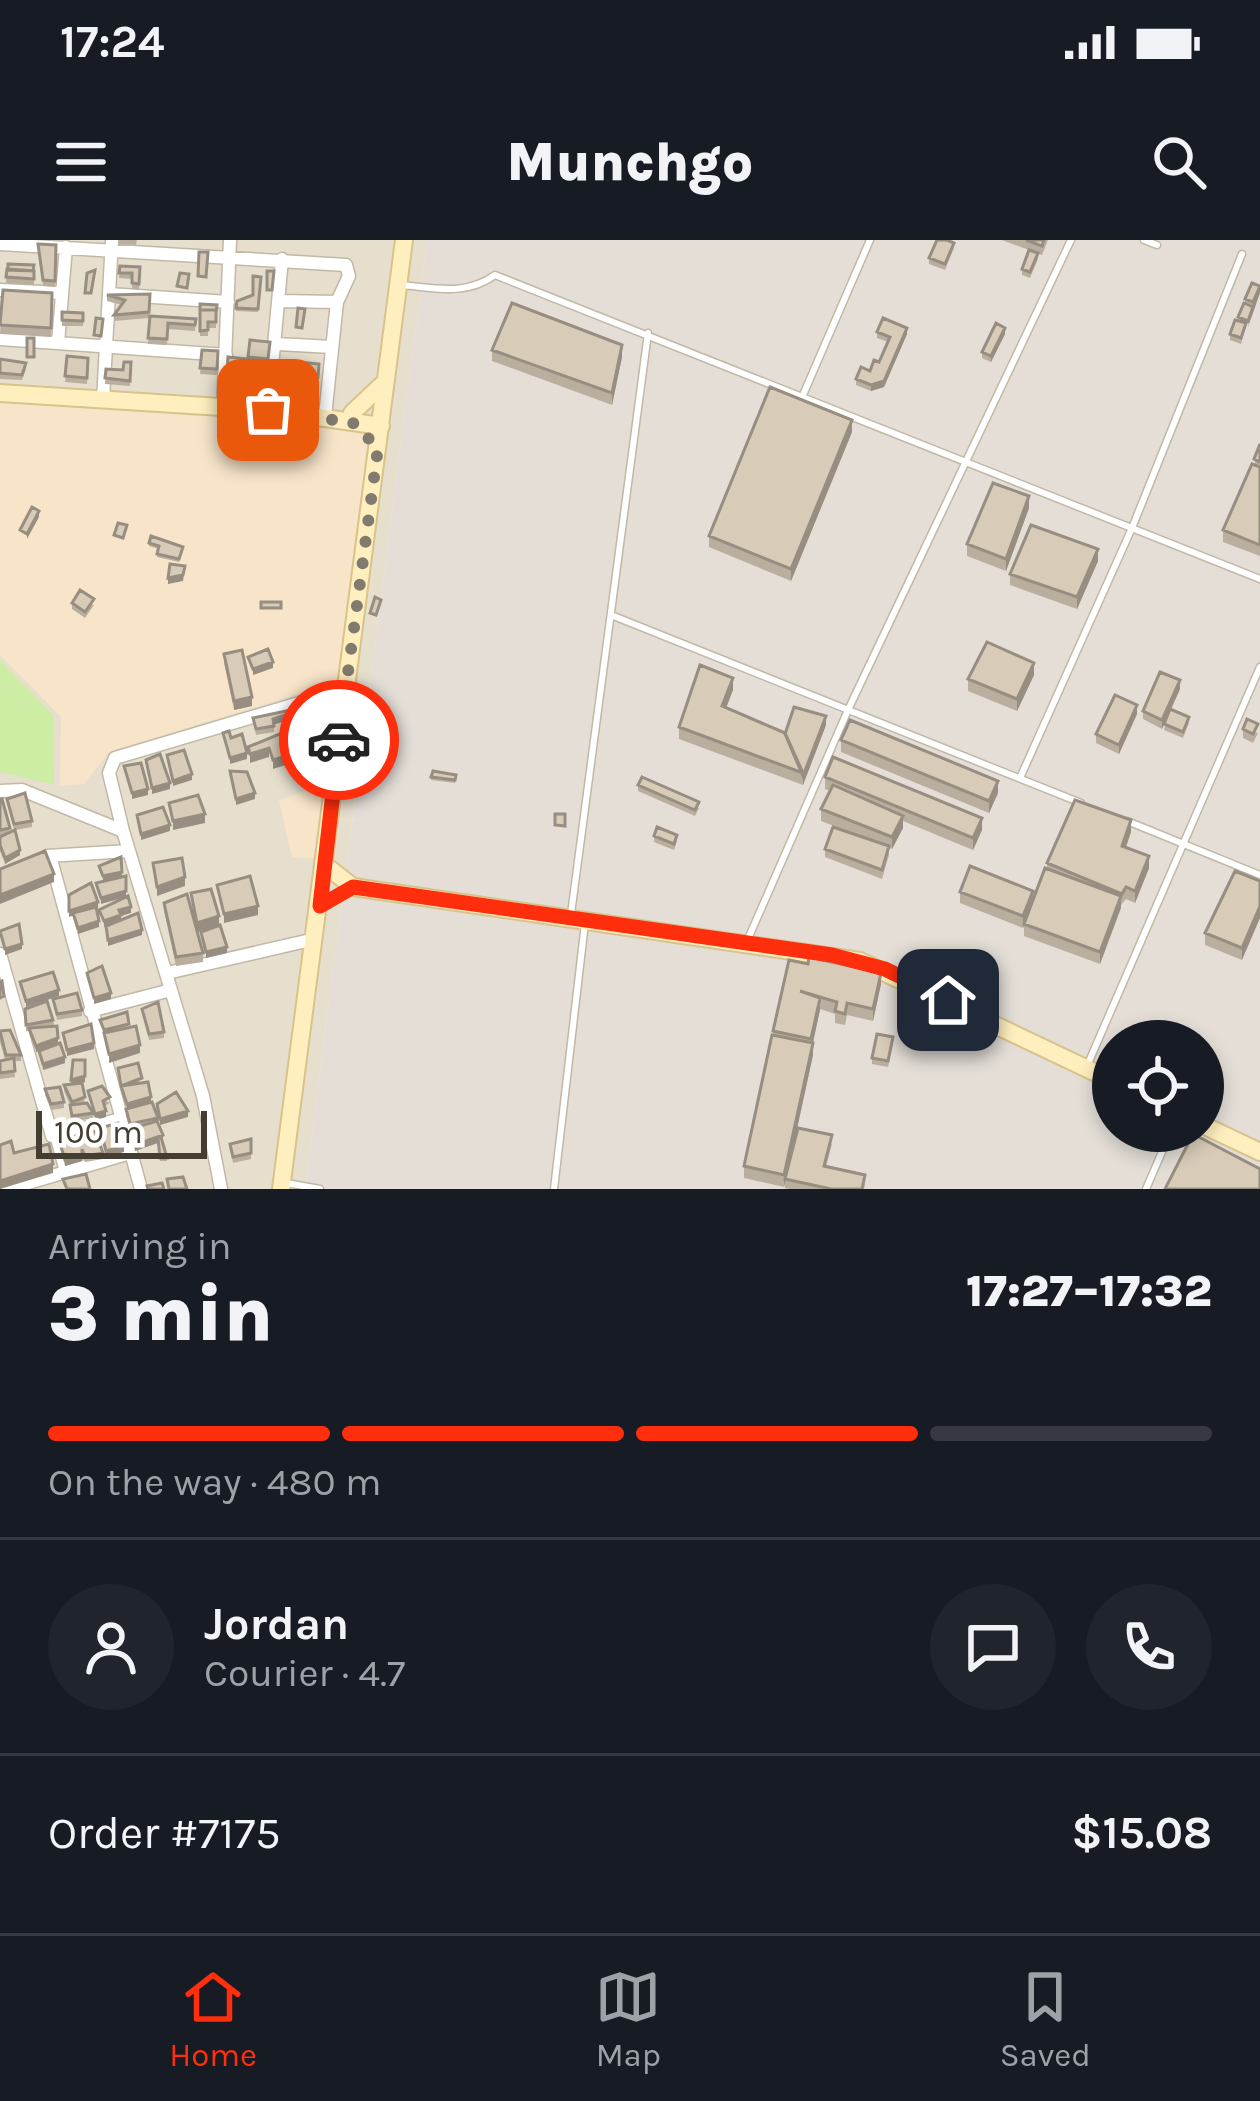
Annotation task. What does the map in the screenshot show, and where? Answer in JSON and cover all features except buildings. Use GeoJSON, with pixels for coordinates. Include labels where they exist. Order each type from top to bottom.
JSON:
{"type":"FeatureCollection","features":[{"type":"Feature","properties":{"kind":"street"},"geometry":{"type":"LineString","coordinates":[[276,1187],[320,906],[404,240]]}},
{"type":"Feature","properties":{"kind":"street"},"geometry":{"type":"LineString","coordinates":[[0,244],[230,248],[346,265],[349,276],[337,302],[327,416]]}},
{"type":"Feature","properties":{"kind":"street"},"geometry":{"type":"LineString","coordinates":[[103,400],[112,245]]}},
{"type":"Feature","properties":{"kind":"street"},"geometry":{"type":"LineString","coordinates":[[58,343],[66,247]]}},
{"type":"Feature","properties":{"kind":"street"},"geometry":{"type":"LineString","coordinates":[[223,408],[230,248]]}},
{"type":"Feature","properties":{"kind":"street"},"geometry":{"type":"LineString","coordinates":[[268,410],[282,259]]}},
{"type":"Feature","properties":{"kind":"street"},"geometry":{"type":"LineString","coordinates":[[0,290],[62,293]]}},
{"type":"Feature","properties":{"kind":"street"},"geometry":{"type":"LineString","coordinates":[[109,294],[228,302]]}},
{"type":"Feature","properties":{"kind":"street"},"geometry":{"type":"LineString","coordinates":[[280,301],[337,302]]}},
{"type":"Feature","properties":{"kind":"street"},"geometry":{"type":"LineString","coordinates":[[0,339],[226,355]]}},
{"type":"Feature","properties":{"kind":"street"},"geometry":{"type":"LineString","coordinates":[[277,344],[332,347]]}},
{"type":"Feature","properties":{"kind":"street"},"geometry":{"type":"LineString","coordinates":[[353,418],[386,381]]}},
{"type":"Feature","properties":{"kind":"street"},"geometry":{"type":"LineString","coordinates":[[0,393],[381,420]]}},
{"type":"Feature","properties":{"kind":"street"},"geometry":{"type":"LineString","coordinates":[[353,418],[378,448]]}},
{"type":"Feature","properties":{"kind":"street"},"geometry":{"type":"LineString","coordinates":[[221,1189],[203,1096],[109,772],[115,758],[346,688]]}},
{"type":"Feature","properties":{"kind":"street"},"geometry":{"type":"LineString","coordinates":[[0,791],[32,793],[123,831]]}},
{"type":"Feature","properties":{"kind":"street"},"geometry":{"type":"LineString","coordinates":[[22,864],[50,856],[129,850]]}},
{"type":"Feature","properties":{"kind":"street"},"geometry":{"type":"LineString","coordinates":[[50,856],[141,1189]]}},
{"type":"Feature","properties":{"kind":"street"},"geometry":{"type":"LineString","coordinates":[[325,865],[353,887],[832,955],[885,969],[1092,1070]]}},
{"type":"Feature","properties":{"kind":"street"},"geometry":{"type":"LineString","coordinates":[[320,906],[353,887]]}},
{"type":"Feature","properties":{"kind":"street"},"geometry":{"type":"LineString","coordinates":[[167,973],[315,940]]}},
{"type":"Feature","properties":{"kind":"street"},"geometry":{"type":"LineString","coordinates":[[0,954],[48,1127],[57,1138],[66,1172]]}},
{"type":"Feature","properties":{"kind":"street"},"geometry":{"type":"LineString","coordinates":[[90,1011],[171,990]]}},
{"type":"Feature","properties":{"kind":"street"},"geometry":{"type":"LineString","coordinates":[[57,1138],[122,1119]]}},
{"type":"Feature","properties":{"kind":"street"},"geometry":{"type":"LineString","coordinates":[[1224,1135],[1260,1153]]}},
{"type":"Feature","properties":{"kind":"street"},"geometry":{"type":"LineString","coordinates":[[8,1189],[130,1153]]}},
{"type":"Feature","properties":{"kind":"lane"},"geometry":{"type":"LineString","coordinates":[[803,395],[870,240]]}},
{"type":"Feature","properties":{"kind":"lane"},"geometry":{"type":"LineString","coordinates":[[746,943],[848,710],[1072,240]]}},
{"type":"Feature","properties":{"kind":"lane"},"geometry":{"type":"LineString","coordinates":[[1144,240],[1157,245]]}},
{"type":"Feature","properties":{"kind":"lane"},"geometry":{"type":"LineString","coordinates":[[1019,778],[1132,527],[1242,254]]}},
{"type":"Feature","properties":{"kind":"lane"},"geometry":{"type":"LineString","coordinates":[[399,285],[458,290],[495,275],[1260,579]]}},
{"type":"Feature","properties":{"kind":"lane"},"geometry":{"type":"LineString","coordinates":[[554,1189],[611,615],[648,334]]}},
{"type":"Feature","properties":{"kind":"lane"},"geometry":{"type":"LineString","coordinates":[[611,615],[1101,811]]}},
{"type":"Feature","properties":{"kind":"lane"},"geometry":{"type":"LineString","coordinates":[[1086,1067],[1260,667]]}},
{"type":"Feature","properties":{"kind":"lane"},"geometry":{"type":"LineString","coordinates":[[1122,819],[1260,875]]}},
{"type":"Feature","properties":{"kind":"lane"},"geometry":{"type":"LineString","coordinates":[[1146,1189],[1162,1152]]}},
{"type":"Feature","properties":{"kind":"lane"},"geometry":{"type":"LineString","coordinates":[[276,1187],[320,1189]]}},
{"type":"Feature","properties":{"kind":"shaded area"},"geometry":{"type":"Polygon","coordinates":[[[0,240],[427,240],[305,1189],[0,1189],[0,240]]]}},
{"type":"Feature","properties":{"kind":"shaded area"},"geometry":{"type":"Polygon","coordinates":[[[427,240],[1260,240],[1260,1189],[305,1189],[427,240]]]}},
{"type":"Feature","properties":{"kind":"shaded area"},"geometry":{"type":"Polygon","coordinates":[[[0,399],[378,424],[342,680],[109,752],[84,784],[60,786],[61,717],[0,655],[0,399]]]}},
{"type":"Feature","properties":{"kind":"shaded area"},"geometry":{"type":"Polygon","coordinates":[[[327,784],[317,859],[292,857],[279,800],[327,784]]]}},
{"type":"Feature","properties":{"kind":"green space"},"geometry":{"type":"Polygon","coordinates":[[[0,660],[53,715],[54,785],[0,772],[0,660]]]}},
{"type":"Feature","properties":{"kind":"way so far"},"geometry":{"type":"LineString","coordinates":[[268,410],[353,423],[378,448],[339,740]]}},
{"type":"Feature","properties":{"kind":"route"},"geometry":{"type":"LineString","coordinates":[[339,740],[320,906],[353,887],[832,955],[885,969],[948,1000]]}}]}
